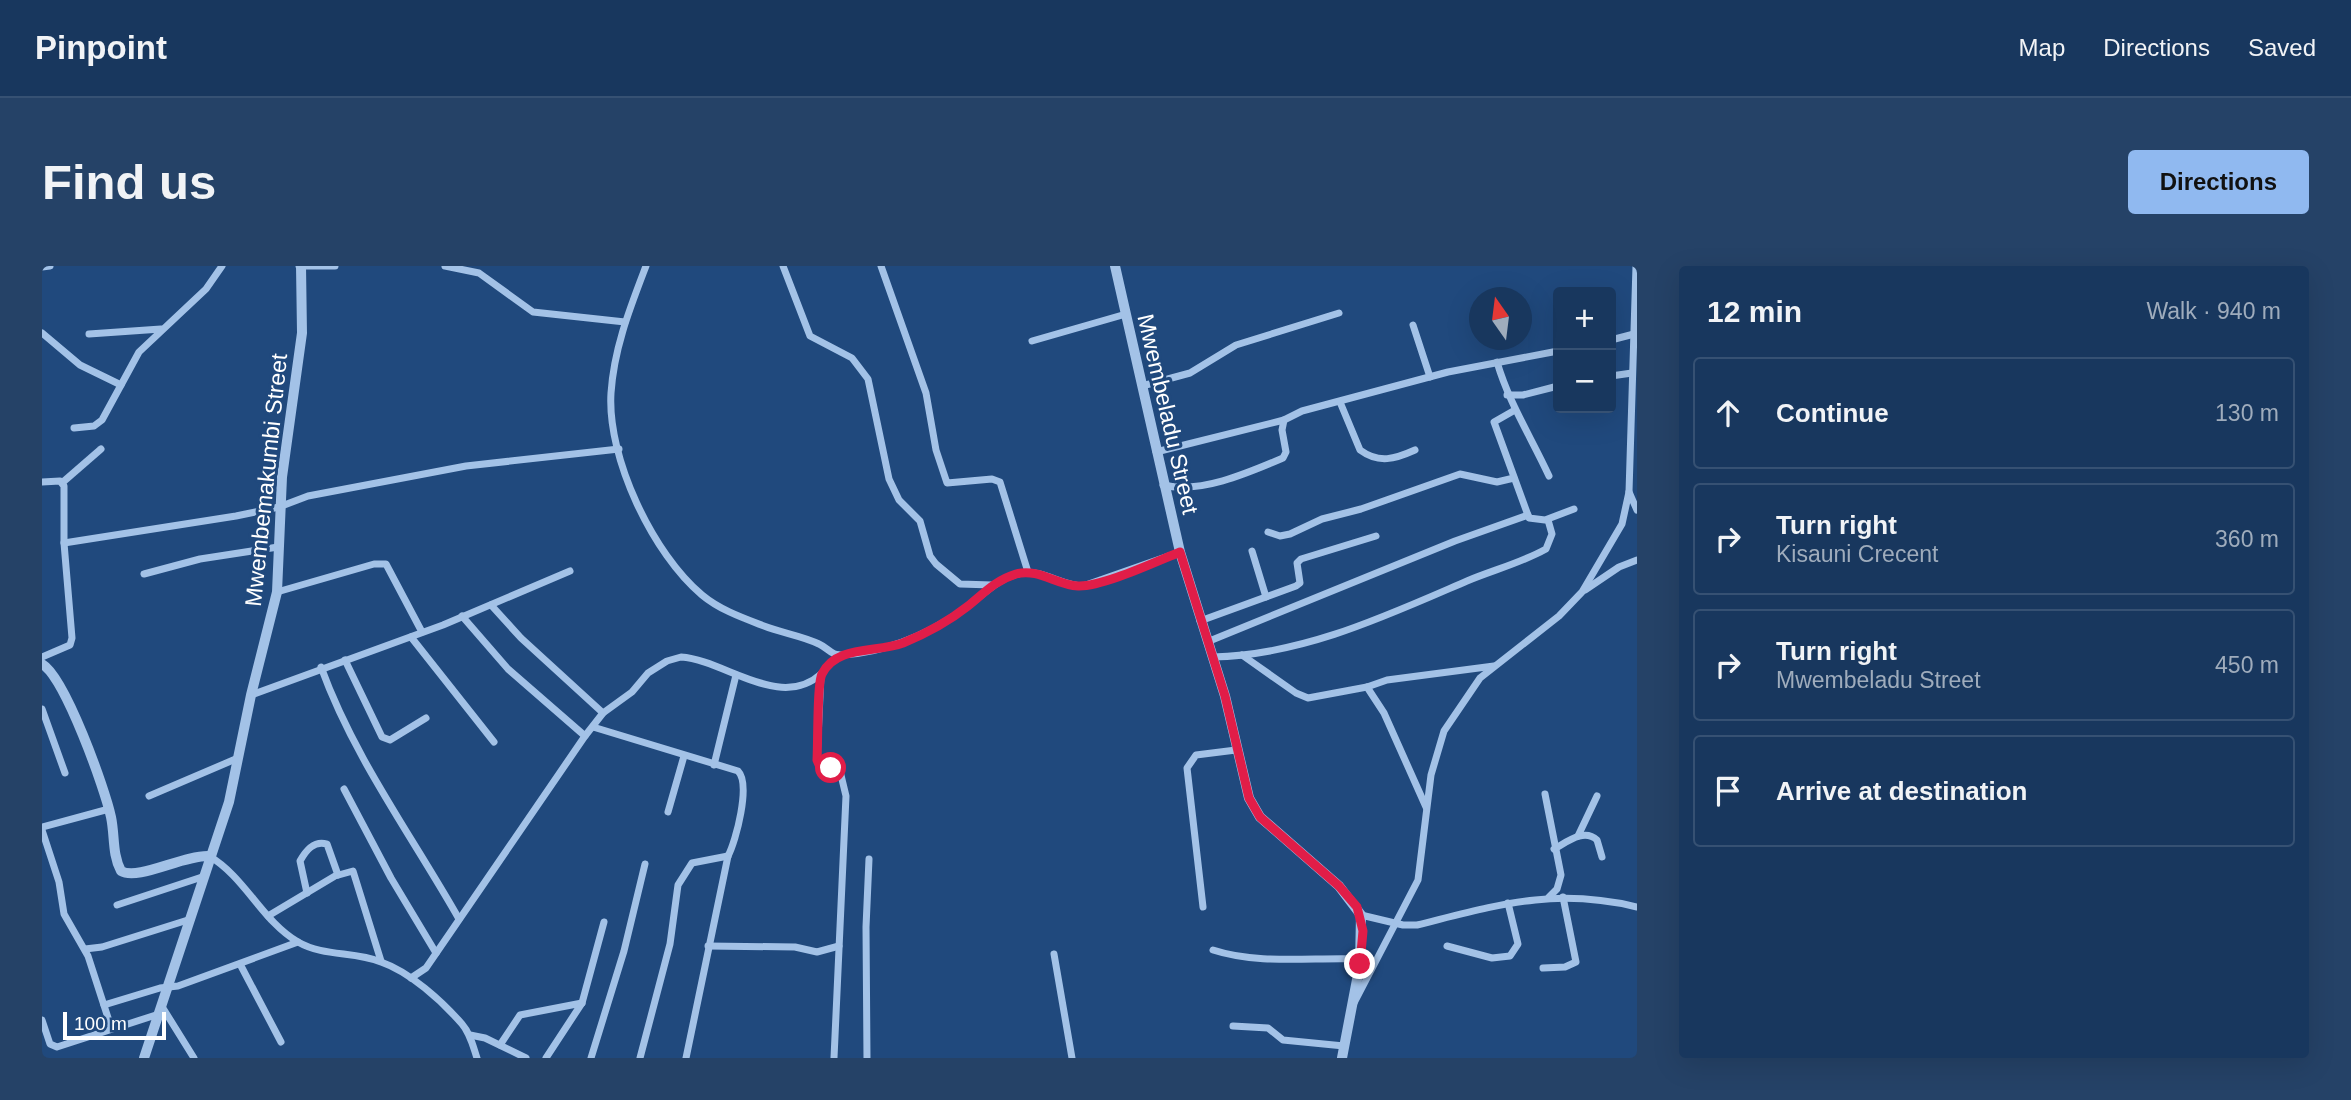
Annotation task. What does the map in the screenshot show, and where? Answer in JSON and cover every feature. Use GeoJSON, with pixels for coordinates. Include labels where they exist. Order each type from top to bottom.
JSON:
{"type":"FeatureCollection","features":[{"type":"Feature","properties":{"kind":"street"},"geometry":{"type":"LineString","coordinates":[[42,267],[50,266]]}},
{"type":"Feature","properties":{"kind":"street"},"geometry":{"type":"LineString","coordinates":[[74,428],[99,424],[139,352],[206,289],[222,266]]}},
{"type":"Feature","properties":{"kind":"street"},"geometry":{"type":"LineString","coordinates":[[300,266],[335,266]]}},
{"type":"Feature","properties":{"kind":"street","name":"Mwembemakumbi Street"},"geometry":{"type":"LineString","coordinates":[[144,1058],[229,802],[251,695],[277,592],[279,507],[290,400],[302,333],[300,266]]}},
{"type":"Feature","properties":{"kind":"street"},"geometry":{"type":"LineString","coordinates":[[445,266],[475,268],[533,312],[625,322]]}},
{"type":"Feature","properties":{"kind":"street"},"geometry":{"type":"LineString","coordinates":[[646,266],[616,355],[610,402],[632,496],[646,525],[679,570],[701,594],[737,615],[793,637],[818,643],[838,655]]}},
{"type":"Feature","properties":{"kind":"street"},"geometry":{"type":"LineString","coordinates":[[783,266],[810,337],[852,358],[867,379],[889,479],[899,500],[920,521],[930,556],[945,574],[960,584],[992,585]]}},
{"type":"Feature","properties":{"kind":"street"},"geometry":{"type":"LineString","coordinates":[[881,266],[926,393],[936,450],[947,483],[992,479],[1000,482],[1028,572]]}},
{"type":"Feature","properties":{"kind":"street","name":"Mwembeladu Street"},"geometry":{"type":"LineString","coordinates":[[1115,266],[1163,485],[1200,621],[1213,657],[1249,798],[1260,817],[1339,886],[1361,915]]}},
{"type":"Feature","properties":{"kind":"street"},"geometry":{"type":"LineString","coordinates":[[1636,266],[1632,487],[1637,510]]}},
{"type":"Feature","properties":{"kind":"street"},"geometry":{"type":"LineString","coordinates":[[1142,386],[1190,373],[1236,345],[1339,313]]}},
{"type":"Feature","properties":{"kind":"street"},"geometry":{"type":"LineString","coordinates":[[1032,341],[1126,314]]}},
{"type":"Feature","properties":{"kind":"street"},"geometry":{"type":"LineString","coordinates":[[1413,325],[1430,377]]}},
{"type":"Feature","properties":{"kind":"street"},"geometry":{"type":"LineString","coordinates":[[89,334],[161,329]]}},
{"type":"Feature","properties":{"kind":"street"},"geometry":{"type":"LineString","coordinates":[[42,333],[80,365],[121,385]]}},
{"type":"Feature","properties":{"kind":"street"},"geometry":{"type":"LineString","coordinates":[[1616,339],[1634,334]]}},
{"type":"Feature","properties":{"kind":"street"},"geometry":{"type":"LineString","coordinates":[[1156,452],[1284,420],[1302,411],[1430,377],[1553,352]]}},
{"type":"Feature","properties":{"kind":"street"},"geometry":{"type":"LineString","coordinates":[[1497,362],[1507,395],[1530,433],[1549,476]]}},
{"type":"Feature","properties":{"kind":"street"},"geometry":{"type":"LineString","coordinates":[[1616,375],[1632,373]]}},
{"type":"Feature","properties":{"kind":"street"},"geometry":{"type":"LineString","coordinates":[[1507,395],[1523,395],[1553,387]]}},
{"type":"Feature","properties":{"kind":"street"},"geometry":{"type":"LineString","coordinates":[[1340,402],[1360,450],[1366,454],[1387,460],[1415,450]]}},
{"type":"Feature","properties":{"kind":"street"},"geometry":{"type":"LineString","coordinates":[[1515,410],[1494,422],[1528,515],[1534,521],[1548,520],[1574,509]]}},
{"type":"Feature","properties":{"kind":"street"},"geometry":{"type":"LineString","coordinates":[[1163,485],[1183,488],[1201,485],[1283,458],[1286,452],[1282,430],[1284,420]]}},
{"type":"Feature","properties":{"kind":"street"},"geometry":{"type":"LineString","coordinates":[[42,482],[63,482],[101,449]]}},
{"type":"Feature","properties":{"kind":"street"},"geometry":{"type":"LineString","coordinates":[[64,542],[130,534],[279,507],[308,496],[457,468],[620,449]]}},
{"type":"Feature","properties":{"kind":"street"},"geometry":{"type":"LineString","coordinates":[[1268,531],[1280,536],[1290,534],[1322,519],[1362,509],[1460,474],[1497,482],[1514,478]]}},
{"type":"Feature","properties":{"kind":"street"},"geometry":{"type":"LineString","coordinates":[[42,657],[71,644],[63,482]]}},
{"type":"Feature","properties":{"kind":"street"},"geometry":{"type":"LineString","coordinates":[[1582,592],[1622,524],[1632,487]]}},
{"type":"Feature","properties":{"kind":"street"},"geometry":{"type":"LineString","coordinates":[[1207,642],[1455,541],[1528,515]]}},
{"type":"Feature","properties":{"kind":"street"},"geometry":{"type":"LineString","coordinates":[[1213,657],[1242,655],[1307,643],[1384,617],[1538,554],[1552,541],[1548,520]]}},
{"type":"Feature","properties":{"kind":"street"},"geometry":{"type":"LineString","coordinates":[[1200,621],[1300,583],[1296,566],[1301,559],[1376,536]]}},
{"type":"Feature","properties":{"kind":"street"},"geometry":{"type":"LineString","coordinates":[[144,574],[200,559],[278,547]]}},
{"type":"Feature","properties":{"kind":"street"},"geometry":{"type":"LineString","coordinates":[[1252,551],[1266,597]]}},
{"type":"Feature","properties":{"kind":"street"},"geometry":{"type":"LineString","coordinates":[[411,978],[426,968],[603,713],[632,692],[648,673],[675,658],[690,658],[769,685],[787,687],[813,681],[838,655],[889,647],[922,635],[959,613],[992,585],[1028,572],[1068,585],[1083,586],[1180,552]]}},
{"type":"Feature","properties":{"kind":"street"},"geometry":{"type":"LineString","coordinates":[[1352,1007],[1394,923],[1406,906],[1422,866],[1431,775],[1444,731],[1480,678],[1559,616],[1582,592],[1619,568],[1637,560]]}},
{"type":"Feature","properties":{"kind":"street"},"geometry":{"type":"LineString","coordinates":[[277,592],[374,564],[386,564],[422,632]]}},
{"type":"Feature","properties":{"kind":"street"},"geometry":{"type":"LineString","coordinates":[[251,695],[491,606],[570,571]]}},
{"type":"Feature","properties":{"kind":"street"},"geometry":{"type":"LineString","coordinates":[[491,606],[521,638],[603,713]]}},
{"type":"Feature","properties":{"kind":"street"},"geometry":{"type":"LineString","coordinates":[[462,617],[509,669],[585,736]]}},
{"type":"Feature","properties":{"kind":"street"},"geometry":{"type":"LineString","coordinates":[[411,636],[494,742]]}},
{"type":"Feature","properties":{"kind":"street"},"geometry":{"type":"LineString","coordinates":[[1242,655],[1303,697],[1321,697],[1387,680],[1494,666]]}},
{"type":"Feature","properties":{"kind":"street"},"geometry":{"type":"LineString","coordinates":[[345,660],[382,737],[390,740],[426,718]]}},
{"type":"Feature","properties":{"kind":"street"},"geometry":{"type":"LineString","coordinates":[[42,664],[56,676],[67,699],[109,809],[117,864],[127,874],[144,872],[179,859],[209,856],[226,870],[268,916],[298,942],[330,953],[381,961],[411,978],[462,1024],[470,1035],[477,1058]]}},
{"type":"Feature","properties":{"kind":"street"},"geometry":{"type":"LineString","coordinates":[[321,667],[368,768],[459,919]]}},
{"type":"Feature","properties":{"kind":"street"},"geometry":{"type":"LineString","coordinates":[[715,765],[736,674]]}},
{"type":"Feature","properties":{"kind":"street"},"geometry":{"type":"LineString","coordinates":[[821,674],[817,762],[822,768],[840,771],[846,796],[834,1058]]}},
{"type":"Feature","properties":{"kind":"street"},"geometry":{"type":"LineString","coordinates":[[1367,687],[1384,713],[1427,808]]}},
{"type":"Feature","properties":{"kind":"street"},"geometry":{"type":"LineString","coordinates":[[42,709],[65,773]]}},
{"type":"Feature","properties":{"kind":"street"},"geometry":{"type":"LineString","coordinates":[[593,727],[738,771],[744,780],[737,835],[728,856],[686,1058]]}},
{"type":"Feature","properties":{"kind":"street"},"geometry":{"type":"LineString","coordinates":[[1203,907],[1187,768],[1196,755],[1236,750]]}},
{"type":"Feature","properties":{"kind":"street"},"geometry":{"type":"LineString","coordinates":[[668,812],[684,755]]}},
{"type":"Feature","properties":{"kind":"street"},"geometry":{"type":"LineString","coordinates":[[149,796],[238,758]]}},
{"type":"Feature","properties":{"kind":"street"},"geometry":{"type":"LineString","coordinates":[[345,789],[411,913],[436,953]]}},
{"type":"Feature","properties":{"kind":"street"},"geometry":{"type":"LineString","coordinates":[[1545,794],[1561,883],[1548,897]]}},
{"type":"Feature","properties":{"kind":"street"},"geometry":{"type":"LineString","coordinates":[[1578,836],[1597,796]]}},
{"type":"Feature","properties":{"kind":"street"},"geometry":{"type":"LineString","coordinates":[[109,809],[42,829],[59,882],[64,914],[85,949],[111,1027]]}},
{"type":"Feature","properties":{"kind":"street"},"geometry":{"type":"LineString","coordinates":[[1554,849],[1578,836],[1594,837],[1602,857]]}},
{"type":"Feature","properties":{"kind":"street"},"geometry":{"type":"LineString","coordinates":[[307,893],[300,861],[311,846],[318,843],[327,844],[338,875]]}},
{"type":"Feature","properties":{"kind":"street"},"geometry":{"type":"LineString","coordinates":[[640,1058],[670,944],[681,876],[692,863],[728,856]]}},
{"type":"Feature","properties":{"kind":"street"},"geometry":{"type":"LineString","coordinates":[[867,1058],[866,927],[869,859]]}},
{"type":"Feature","properties":{"kind":"street"},"geometry":{"type":"LineString","coordinates":[[591,1058],[624,951],[645,864]]}},
{"type":"Feature","properties":{"kind":"street"},"geometry":{"type":"LineString","coordinates":[[268,916],[338,875],[350,871],[355,873],[381,961]]}},
{"type":"Feature","properties":{"kind":"street"},"geometry":{"type":"LineString","coordinates":[[117,905],[202,877]]}},
{"type":"Feature","properties":{"kind":"street"},"geometry":{"type":"LineString","coordinates":[[1342,1058],[1360,959],[1361,915],[1417,925],[1507,903],[1548,897],[1596,899],[1637,907]]}},
{"type":"Feature","properties":{"kind":"street"},"geometry":{"type":"LineString","coordinates":[[1543,968],[1565,967],[1576,962],[1563,897]]}},
{"type":"Feature","properties":{"kind":"street"},"geometry":{"type":"LineString","coordinates":[[1447,946],[1492,958],[1510,956],[1518,944],[1507,903]]}},
{"type":"Feature","properties":{"kind":"street"},"geometry":{"type":"LineString","coordinates":[[85,949],[102,947],[191,919]]}},
{"type":"Feature","properties":{"kind":"street"},"geometry":{"type":"LineString","coordinates":[[547,1058],[582,1003],[604,922]]}},
{"type":"Feature","properties":{"kind":"street"},"geometry":{"type":"LineString","coordinates":[[104,1005],[168,986],[178,986],[298,942]]}},
{"type":"Feature","properties":{"kind":"street"},"geometry":{"type":"LineString","coordinates":[[708,946],[794,947],[817,952],[839,946]]}},
{"type":"Feature","properties":{"kind":"street"},"geometry":{"type":"LineString","coordinates":[[1213,950],[1231,956],[1360,959]]}},
{"type":"Feature","properties":{"kind":"street"},"geometry":{"type":"LineString","coordinates":[[1054,954],[1072,1058]]}},
{"type":"Feature","properties":{"kind":"street"},"geometry":{"type":"LineString","coordinates":[[240,964],[281,1042]]}},
{"type":"Feature","properties":{"kind":"street"},"geometry":{"type":"LineString","coordinates":[[500,1045],[520,1016],[582,1003]]}},
{"type":"Feature","properties":{"kind":"street"},"geometry":{"type":"LineString","coordinates":[[42,1020],[53,1047],[160,1009],[194,1058]]}},
{"type":"Feature","properties":{"kind":"street"},"geometry":{"type":"LineString","coordinates":[[1233,1026],[1268,1028],[1283,1040],[1344,1046]]}},
{"type":"Feature","properties":{"kind":"street"},"geometry":{"type":"LineString","coordinates":[[470,1035],[500,1045],[526,1058]]}},
{"type":"Feature","properties":{"kind":"route"},"geometry":{"type":"LineString","coordinates":[[831,768],[818,766],[817,760],[819,691],[821,674],[838,655],[881,649],[922,635],[959,613],[995,582],[1009,576],[1032,572],[1057,582],[1083,586],[1105,581],[1180,552],[1225,696],[1249,798],[1260,817],[1339,886],[1357,907],[1363,931],[1360,964]]}}]}
